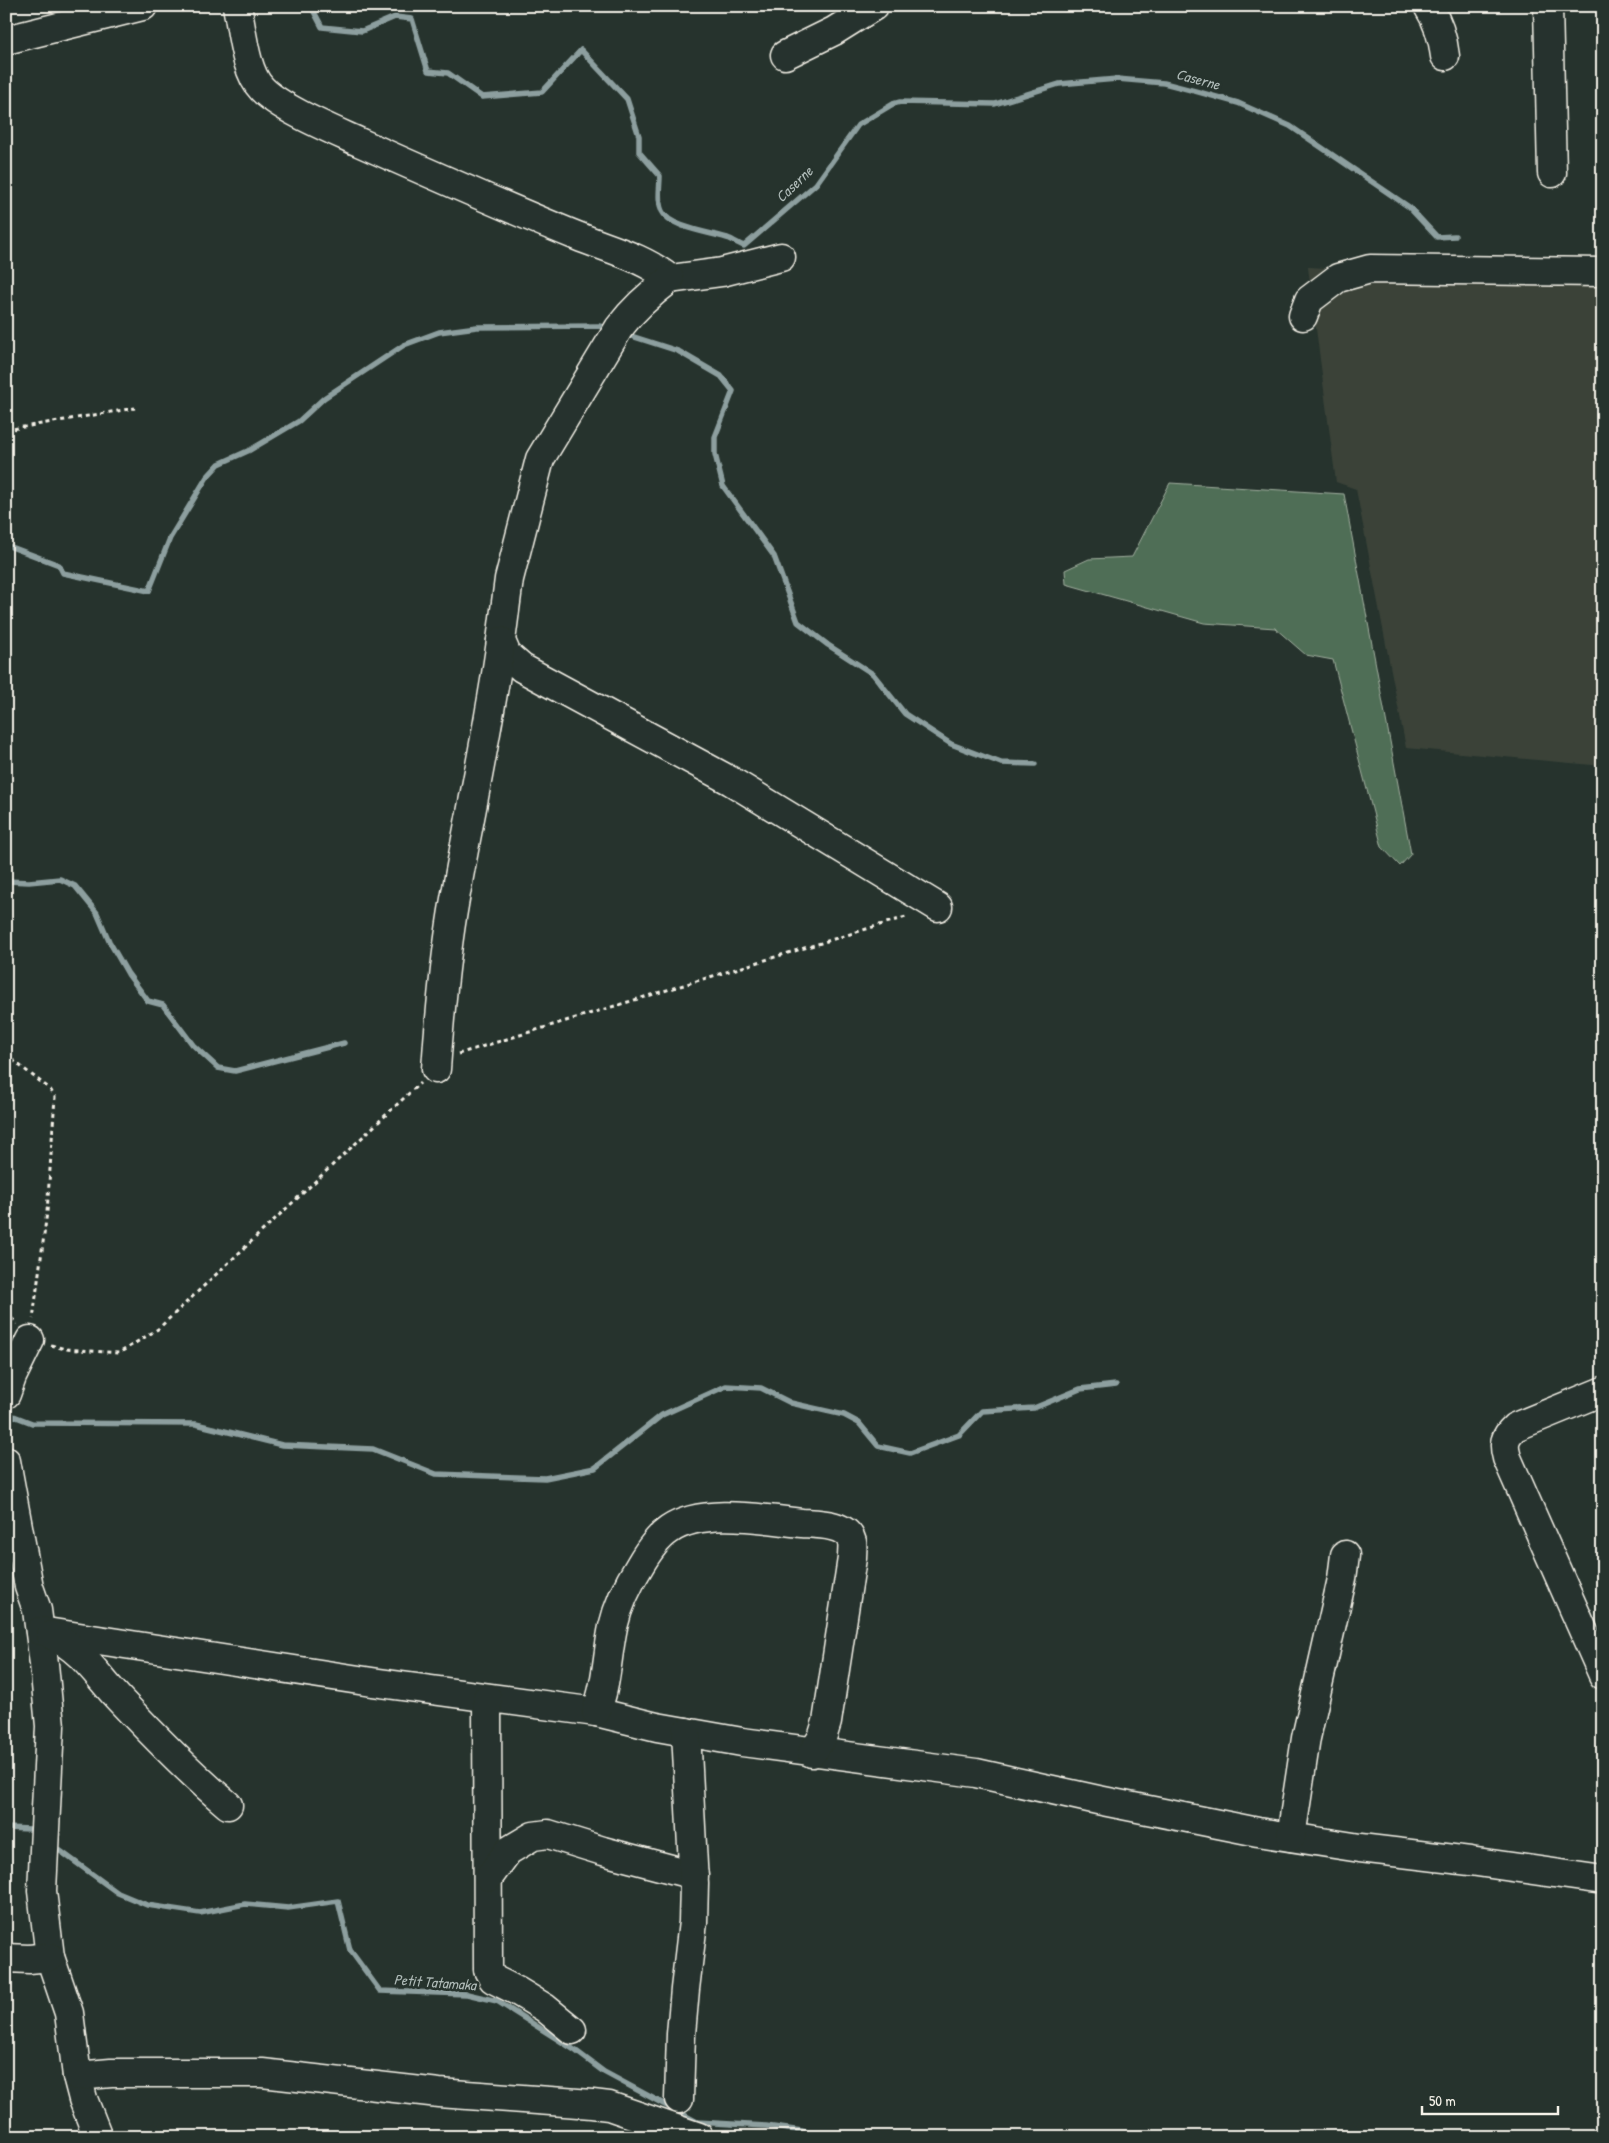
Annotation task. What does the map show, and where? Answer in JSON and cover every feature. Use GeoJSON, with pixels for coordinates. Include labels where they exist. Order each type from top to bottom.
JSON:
{"type":"FeatureCollection","features":[{"type":"Feature","properties":{"kind":"street"},"geometry":{"type":"LineString","coordinates":[[6,40],[143,6]]}},
{"type":"Feature","properties":{"kind":"street"},"geometry":{"type":"LineString","coordinates":[[237,6],[253,77],[261,89],[277,101],[334,130],[437,177],[539,221],[635,258],[660,271],[670,279]]}},
{"type":"Feature","properties":{"kind":"street"},"geometry":{"type":"LineString","coordinates":[[785,55],[834,32],[874,6]]}},
{"type":"Feature","properties":{"kind":"street"},"geometry":{"type":"LineString","coordinates":[[1428,6],[1438,24],[1444,42],[1445,56]]}},
{"type":"Feature","properties":{"kind":"street"},"geometry":{"type":"LineString","coordinates":[[1548,6],[1552,172]]}},
{"type":"Feature","properties":{"kind":"street"},"geometry":{"type":"LineString","coordinates":[[436,1069],[441,1010],[455,900],[474,805],[501,641],[509,579],[540,459],[619,328],[647,296],[670,279],[722,272],[781,257]]}},
{"type":"Feature","properties":{"kind":"street"},"geometry":{"type":"LineString","coordinates":[[1303,316],[1309,300],[1338,278],[1370,268],[1603,272]]}},
{"type":"Feature","properties":{"kind":"street"},"geometry":{"type":"LineString","coordinates":[[501,641],[507,655],[522,668],[731,781],[938,907]]}},
{"type":"Feature","properties":{"kind":"street"},"geometry":{"type":"LineString","coordinates":[[6,1394],[12,1376],[30,1340]]}},
{"type":"Feature","properties":{"kind":"street"},"geometry":{"type":"LineString","coordinates":[[1603,1391],[1515,1427],[1507,1435],[1503,1446],[1603,1675]]}},
{"type":"Feature","properties":{"kind":"street"},"geometry":{"type":"LineString","coordinates":[[6,1461],[29,1587],[37,1610],[50,1726],[42,1892],[50,1956],[69,2013],[77,2076],[98,2137]]}},
{"type":"Feature","properties":{"kind":"street"},"geometry":{"type":"LineString","coordinates":[[596,1712],[601,1700],[613,1627],[624,1593],[645,1556],[668,1530],[698,1518],[743,1517],[825,1525],[843,1530],[852,1542],[852,1558],[827,1722],[822,1738],[812,1752]]}},
{"type":"Feature","properties":{"kind":"street"},"geometry":{"type":"LineString","coordinates":[[1291,1837],[1306,1738],[1342,1579],[1345,1555]]}},
{"type":"Feature","properties":{"kind":"street"},"geometry":{"type":"LineString","coordinates":[[40,1631],[488,1698],[596,1712],[686,1732],[812,1752],[976,1773],[1098,1800],[1291,1837],[1603,1880]]}},
{"type":"Feature","properties":{"kind":"street"},"geometry":{"type":"LineString","coordinates":[[40,1631],[67,1643],[82,1656],[119,1699],[200,1781],[228,1806]]}},
{"type":"Feature","properties":{"kind":"street"},"geometry":{"type":"LineString","coordinates":[[488,1698],[488,1970],[493,1979],[518,1991],[572,2030]]}},
{"type":"Feature","properties":{"kind":"street"},"geometry":{"type":"LineString","coordinates":[[679,2099],[684,1989],[693,1922],[694,1874],[686,1732]]}},
{"type":"Feature","properties":{"kind":"street"},"geometry":{"type":"LineString","coordinates":[[489,1877],[508,1851],[534,1836],[548,1834],[603,1851],[694,1874]]}},
{"type":"Feature","properties":{"kind":"street"},"geometry":{"type":"LineString","coordinates":[[6,1958],[29,1959],[50,1956]]}},
{"type":"Feature","properties":{"kind":"street"},"geometry":{"type":"LineString","coordinates":[[77,2076],[131,2073],[262,2073],[439,2093],[592,2104],[609,2106],[699,2137]]}},
{"type":"Feature","properties":{"kind":"path"},"geometry":{"type":"LineString","coordinates":[[6,430],[134,408]]}},
{"type":"Feature","properties":{"kind":"path"},"geometry":{"type":"LineString","coordinates":[[6,1312],[30,1340],[66,1349],[119,1353],[158,1329],[448,1058],[938,907]]}},
{"type":"Feature","properties":{"kind":"path"},"geometry":{"type":"LineString","coordinates":[[6,1055],[50,1089],[55,1097],[44,1246],[30,1340]]}},
{"type":"Feature","properties":{"kind":"shaded area"},"geometry":{"type":"Polygon","coordinates":[[[1308,267],[1603,283],[1603,766],[1406,748],[1356,489],[1336,482],[1308,267]]]}},
{"type":"Feature","properties":{"kind":"green space"},"geometry":{"type":"Polygon","coordinates":[[[1170,483],[1344,494],[1411,854],[1400,866],[1382,847],[1333,660],[1306,655],[1275,628],[1204,623],[1066,584],[1065,570],[1089,559],[1132,557],[1170,483]]]}},
{"type":"Feature","properties":{"kind":"waterway","name":"Caserne"},"geometry":{"type":"LineString","coordinates":[[311,6],[322,27],[362,31],[395,17],[412,19],[428,71],[448,73],[482,97],[542,92],[581,50],[627,99],[639,136],[639,152],[660,176],[660,203],[666,217],[682,226],[730,239],[744,246],[816,184],[858,125],[893,104],[900,102],[995,104],[1059,84],[1117,79],[1164,83],[1195,91],[1238,103],[1290,126],[1409,207],[1437,237],[1455,236]]}},
{"type":"Feature","properties":{"kind":"waterway"},"geometry":{"type":"LineString","coordinates":[[6,545],[59,565],[63,573],[149,591],[170,538],[207,477],[219,464],[250,450],[299,421],[324,398],[404,345],[439,332],[477,327],[599,326],[609,329]]}},
{"type":"Feature","properties":{"kind":"waterway"},"geometry":{"type":"LineString","coordinates":[[625,334],[678,351],[721,376],[733,391],[715,437],[715,454],[723,486],[774,556],[798,622],[828,645],[873,674],[905,714],[951,744],[1001,763],[1035,764]]}},
{"type":"Feature","properties":{"kind":"waterway"},"geometry":{"type":"LineString","coordinates":[[6,881],[29,882],[60,879],[75,886],[97,913],[109,941],[128,974],[148,1001],[163,1005],[193,1045],[218,1068],[235,1071],[344,1043]]}},
{"type":"Feature","properties":{"kind":"waterway"},"geometry":{"type":"LineString","coordinates":[[6,1413],[32,1423],[196,1424],[282,1445],[373,1449],[436,1474],[545,1478],[595,1468],[662,1415],[726,1386],[761,1388],[791,1403],[844,1415],[859,1423],[878,1446],[910,1453],[959,1435],[982,1411],[1034,1408],[1080,1389],[1116,1385]]}},
{"type":"Feature","properties":{"kind":"waterway","name":"Petit Tatamaka"},"geometry":{"type":"LineString","coordinates":[[6,1828],[30,1829]]}},
{"type":"Feature","properties":{"kind":"waterway","name":"Petit Tatamaka"},"geometry":{"type":"LineString","coordinates":[[59,1850],[118,1893],[147,1905],[200,1913],[245,1904],[288,1908],[338,1901],[350,1950],[380,1991],[467,1994],[497,2001],[576,2051],[604,2072],[697,2122],[766,2126],[802,2131],[821,2137]]}}]}
